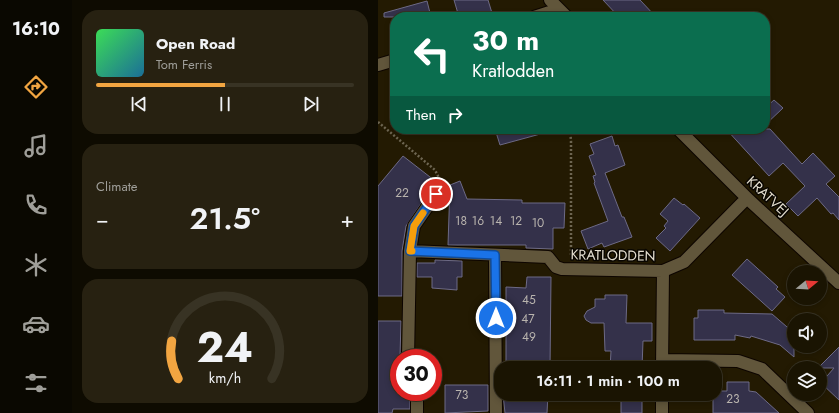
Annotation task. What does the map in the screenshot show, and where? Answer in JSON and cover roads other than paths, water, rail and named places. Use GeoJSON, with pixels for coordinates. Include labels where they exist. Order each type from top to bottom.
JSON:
{"type":"FeatureCollection","features":[{"type":"Feature","properties":{"kind":"street"},"geometry":{"type":"LineString","coordinates":[[550,0],[562,12]]}},
{"type":"Feature","properties":{"kind":"street"},"geometry":{"type":"LineString","coordinates":[[378,66],[390,62]]}},
{"type":"Feature","properties":{"kind":"street","name":"KRATVEJ"},"geometry":{"type":"LineString","coordinates":[[683,134],[747,198],[839,283]]}},
{"type":"Feature","properties":{"kind":"street"},"geometry":{"type":"LineString","coordinates":[[408,349],[410,251],[414,226],[436,194]]}},
{"type":"Feature","properties":{"kind":"street","name":"KRATLODDEN"},"geometry":{"type":"LineString","coordinates":[[410,251],[548,257],[556,267],[571,269],[663,271],[684,262],[747,198]]}},
{"type":"Feature","properties":{"kind":"street"},"geometry":{"type":"LineString","coordinates":[[495,255],[496,413]]}},
{"type":"Feature","properties":{"kind":"street","name":"KRATLODDEN"},"geometry":{"type":"LineString","coordinates":[[662,361],[663,271]]}},
{"type":"Feature","properties":{"kind":"street","name":"KRATLODDEN"},"geometry":{"type":"LineString","coordinates":[[722,362],[738,361],[762,369],[808,413]]}},
{"type":"Feature","properties":{"kind":"street"},"geometry":{"type":"LineString","coordinates":[[417,401],[417,413]]}},
{"type":"Feature","properties":{"kind":"street"},"geometry":{"type":"LineString","coordinates":[[662,401],[662,413]]}}]}
